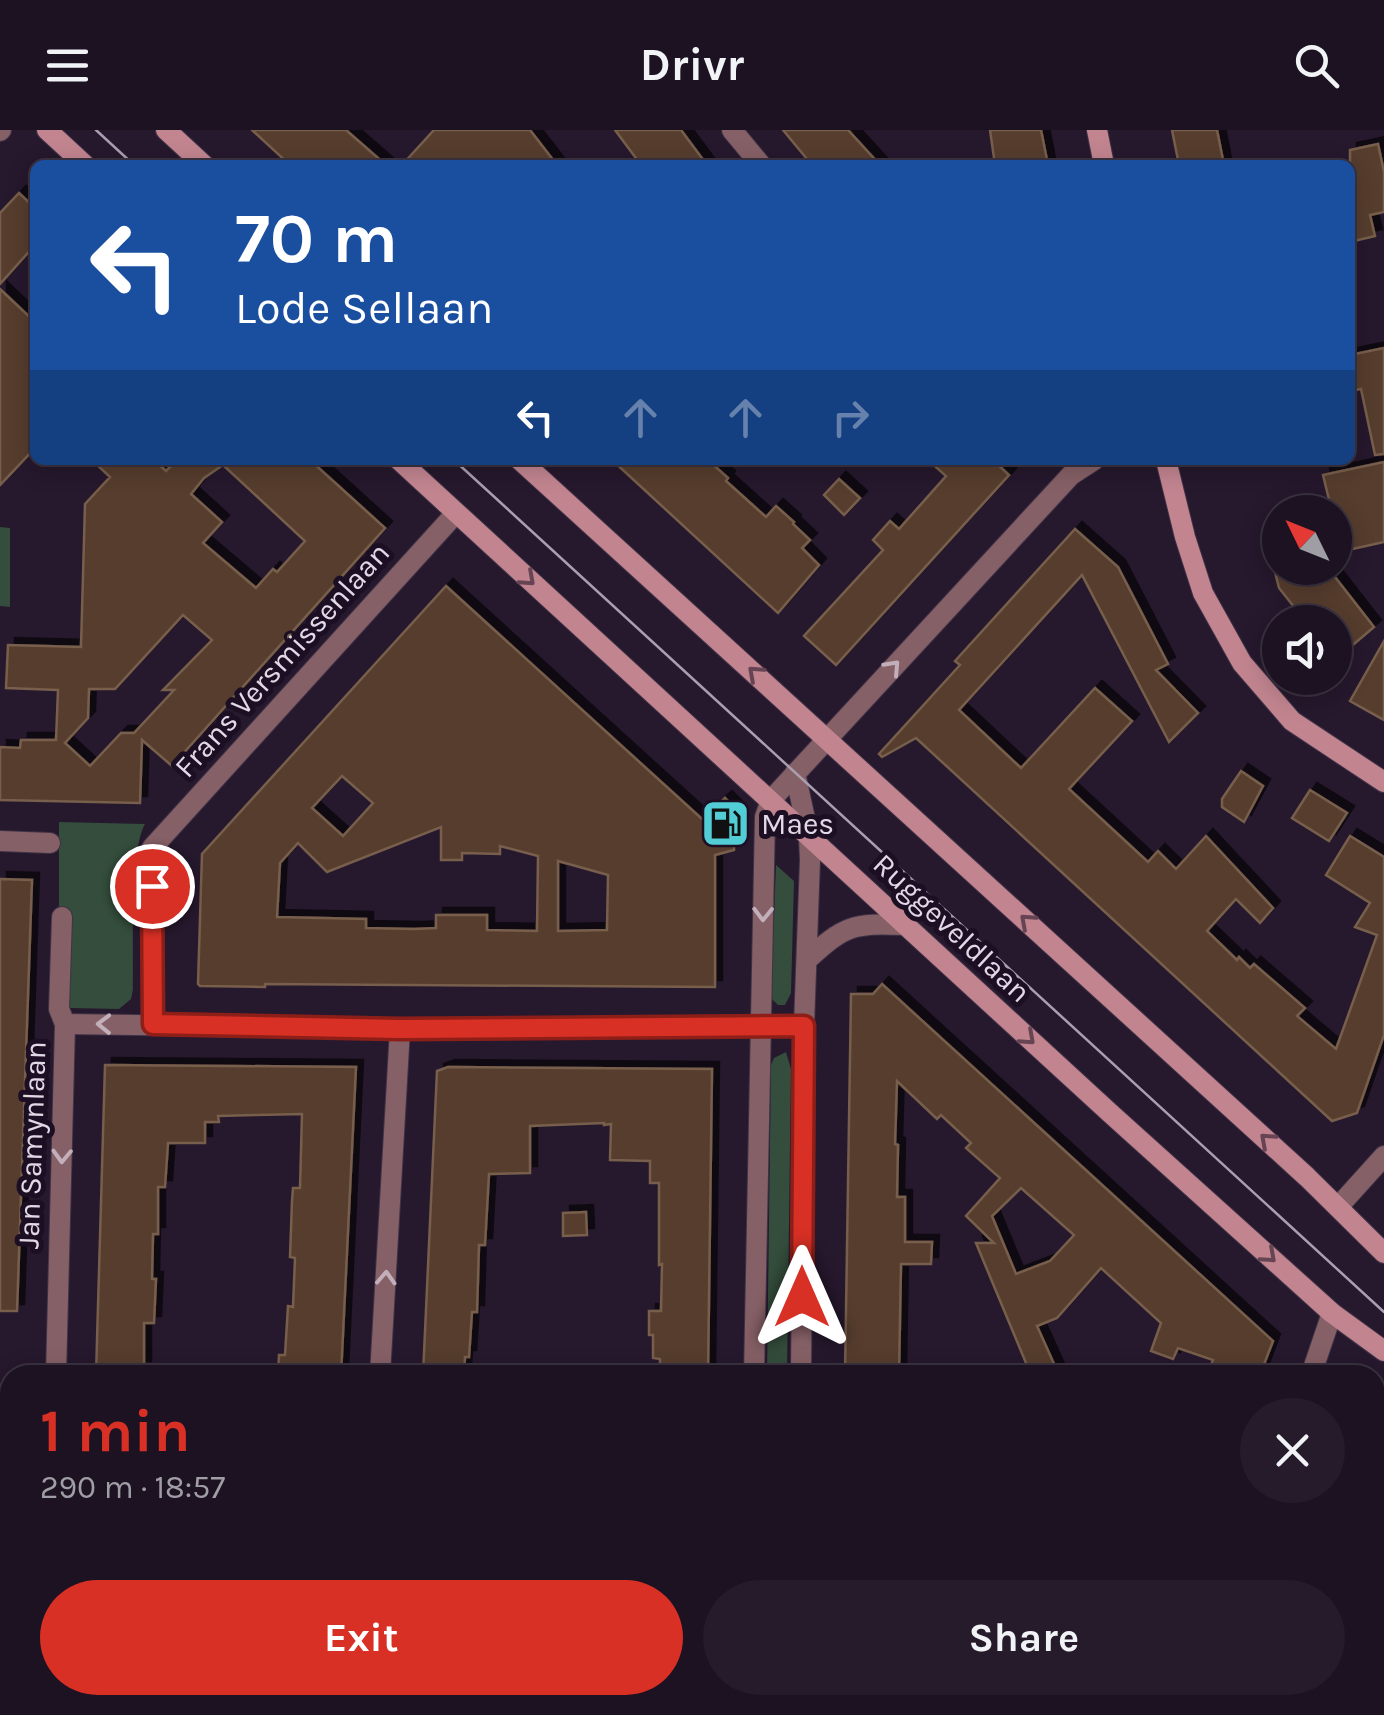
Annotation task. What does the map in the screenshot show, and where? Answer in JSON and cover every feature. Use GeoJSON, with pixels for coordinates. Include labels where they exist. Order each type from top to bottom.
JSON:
{"type":"FeatureCollection","features":[{"type":"Feature","properties":{"kind":"street"},"geometry":{"type":"LineString","coordinates":[[48,130],[80,160]]}},
{"type":"Feature","properties":{"kind":"street"},"geometry":{"type":"LineString","coordinates":[[166,130],[199,160]]}},
{"type":"Feature","properties":{"kind":"street"},"geometry":{"type":"LineString","coordinates":[[732,130],[757,160]]}},
{"type":"Feature","properties":{"kind":"street"},"geometry":{"type":"LineString","coordinates":[[1097,130],[1103,160]]}},
{"type":"Feature","properties":{"kind":"street","name":"Ruggeveldlaan"},"geometry":{"type":"LineString","coordinates":[[404,465],[1332,1313],[1384,1351]]}},
{"type":"Feature","properties":{"kind":"street","name":"Ruggeveldlaan"},"geometry":{"type":"LineString","coordinates":[[526,465],[1384,1253]]}},
{"type":"Feature","properties":{"kind":"street"},"geometry":{"type":"LineString","coordinates":[[1167,465],[1203,592],[1242,663],[1292,721],[1384,782]]}},
{"type":"Feature","properties":{"kind":"street"},"geometry":{"type":"LineString","coordinates":[[754,1365],[765,817],[770,800],[1063,468]]}},
{"type":"Feature","properties":{"kind":"street","name":"Frans Versmissenlaan"},"geometry":{"type":"LineString","coordinates":[[153,1024],[152,848],[456,513]]}},
{"type":"Feature","properties":{"kind":"street"},"geometry":{"type":"LineString","coordinates":[[795,773],[809,837],[801,1365]]}},
{"type":"Feature","properties":{"kind":"street"},"geometry":{"type":"LineString","coordinates":[[0,841],[50,843]]}},
{"type":"Feature","properties":{"kind":"street","name":"Jan Samynlaan"},"geometry":{"type":"LineString","coordinates":[[56,1365],[65,1024],[59,1009],[62,917]]}},
{"type":"Feature","properties":{"kind":"street"},"geometry":{"type":"LineString","coordinates":[[807,960],[840,931],[861,925],[904,925]]}},
{"type":"Feature","properties":{"kind":"street"},"geometry":{"type":"LineString","coordinates":[[65,1024],[400,1029],[804,1026]]}},
{"type":"Feature","properties":{"kind":"street"},"geometry":{"type":"LineString","coordinates":[[381,1365],[400,1029]]}},
{"type":"Feature","properties":{"kind":"street"},"geometry":{"type":"LineString","coordinates":[[1338,1207],[1384,1156]]}},
{"type":"Feature","properties":{"kind":"street"},"geometry":{"type":"LineString","coordinates":[[1314,1365],[1332,1313]]}},
{"type":"Feature","properties":{"kind":"green space"},"geometry":{"type":"Polygon","coordinates":[[[0,527],[10,528],[10,607],[0,606],[0,527]]]}},
{"type":"Feature","properties":{"kind":"green space"},"geometry":{"type":"Polygon","coordinates":[[[59,822],[145,824],[134,879],[133,989],[131,999],[119,1009],[69,1008],[69,909],[59,908],[59,822]]]}},
{"type":"Feature","properties":{"kind":"green space"},"geometry":{"type":"Polygon","coordinates":[[[776,865],[794,881],[791,993],[785,1005],[778,1005],[771,993],[776,865]]]}},
{"type":"Feature","properties":{"kind":"green space"},"geometry":{"type":"Polygon","coordinates":[[[786,1052],[791,1069],[787,1365],[767,1365],[774,1058],[786,1052]]]}},
{"type":"Feature","properties":{"kind":"building"},"geometry":{"type":"Polygon","coordinates":[[[252,130],[346,130],[380,160],[285,160],[252,130]]]}},
{"type":"Feature","properties":{"kind":"building"},"geometry":{"type":"Polygon","coordinates":[[[434,130],[530,130],[553,160],[407,160],[434,130]]]}},
{"type":"Feature","properties":{"kind":"building"},"geometry":{"type":"Polygon","coordinates":[[[615,130],[681,130],[703,160],[637,160],[615,130]]]}},
{"type":"Feature","properties":{"kind":"building"},"geometry":{"type":"Polygon","coordinates":[[[783,130],[848,130],[875,160],[808,160],[783,130]]]}},
{"type":"Feature","properties":{"kind":"building"},"geometry":{"type":"Polygon","coordinates":[[[990,130],[1041,130],[1047,160],[994,160],[990,130]]]}},
{"type":"Feature","properties":{"kind":"building"},"geometry":{"type":"Polygon","coordinates":[[[1172,130],[1217,130],[1223,160],[1178,160],[1172,130]]]}},
{"type":"Feature","properties":{"kind":"building"},"geometry":{"type":"Polygon","coordinates":[[[1378,144],[1384,172],[1384,212],[1370,215],[1375,236],[1355,241],[1355,160],[1350,160],[1350,150],[1378,144]]]}},
{"type":"Feature","properties":{"kind":"building"},"geometry":{"type":"Polygon","coordinates":[[[19,193],[30,203],[30,251],[0,284],[0,213],[19,193]]]}},
{"type":"Feature","properties":{"kind":"building"},"geometry":{"type":"Polygon","coordinates":[[[0,289],[30,317],[30,453],[0,485],[0,289]]]}},
{"type":"Feature","properties":{"kind":"building"},"geometry":{"type":"Polygon","coordinates":[[[1384,348],[1384,454],[1375,455],[1361,389],[1355,390],[1355,354],[1384,348]]]}},
{"type":"Feature","properties":{"kind":"building"},"geometry":{"type":"Polygon","coordinates":[[[1384,462],[1384,542],[1352,549],[1352,495],[1328,495],[1323,475],[1384,462]]]}},
{"type":"Feature","properties":{"kind":"building"},"geometry":{"type":"Polygon","coordinates":[[[97,465],[159,465],[166,471],[172,465],[223,465],[316,465],[385,528],[172,766],[142,740],[140,803],[0,800],[0,747],[20,748],[21,740],[56,740],[58,690],[6,688],[8,645],[81,647],[85,504],[110,477],[97,465]],[[223,465],[204,478],[191,494],[222,522],[203,543],[256,588],[305,541],[223,465]],[[183,615],[115,689],[89,689],[88,718],[65,743],[90,766],[121,733],[134,733],[174,690],[163,690],[212,640],[183,615]]]}},
{"type":"Feature","properties":{"kind":"building"},"geometry":{"type":"Polygon","coordinates":[[[617,465],[714,465],[766,517],[776,506],[794,522],[810,540],[802,548],[819,565],[778,613],[617,465]]]}},
{"type":"Feature","properties":{"kind":"building"},"geometry":{"type":"Polygon","coordinates":[[[934,465],[998,465],[1009,475],[836,665],[804,636],[883,550],[873,540],[890,521],[899,529],[946,476],[934,465]]]}},
{"type":"Feature","properties":{"kind":"building"},"geometry":{"type":"Polygon","coordinates":[[[839,479],[860,498],[844,515],[824,495],[839,479]]]}},
{"type":"Feature","properties":{"kind":"building"},"geometry":{"type":"Polygon","coordinates":[[[1075,529],[1118,567],[1168,664],[1156,670],[1198,713],[1169,742],[1082,575],[959,710],[1021,768],[1095,688],[1132,721],[1069,789],[1148,862],[1158,851],[1176,869],[1206,836],[1273,908],[1260,923],[1236,899],[1207,931],[1237,960],[1239,957],[1250,968],[1254,964],[1305,1008],[1297,1016],[1336,1049],[1377,935],[1355,927],[1370,903],[1326,875],[1350,836],[1384,857],[1384,1035],[1357,1113],[1332,1121],[916,738],[882,757],[879,754],[960,665],[955,661],[1075,529]]]}},
{"type":"Feature","properties":{"kind":"building"},"geometry":{"type":"Polygon","coordinates":[[[1278,585],[1341,585],[1374,627],[1352,646],[1352,605],[1292,605],[1278,585]]]}},
{"type":"Feature","properties":{"kind":"building"},"geometry":{"type":"Polygon","coordinates":[[[446,586],[702,819],[725,798],[735,808],[734,850],[715,855],[715,987],[200,986],[202,854],[446,586]],[[342,776],[312,808],[343,836],[373,803],[342,776]],[[441,827],[327,872],[298,843],[280,863],[277,917],[366,919],[366,928],[414,929],[436,928],[436,915],[487,915],[487,930],[537,931],[538,856],[500,846],[500,854],[462,853],[462,860],[441,860],[441,827]],[[558,861],[558,931],[607,930],[608,875],[558,861]]]}},
{"type":"Feature","properties":{"kind":"building"},"geometry":{"type":"Polygon","coordinates":[[[1384,641],[1384,720],[1350,701],[1384,641]]]}},
{"type":"Feature","properties":{"kind":"building"},"geometry":{"type":"Polygon","coordinates":[[[1241,771],[1263,786],[1244,822],[1222,807],[1222,799],[1241,771]]]}},
{"type":"Feature","properties":{"kind":"building"},"geometry":{"type":"Polygon","coordinates":[[[1310,790],[1347,813],[1329,841],[1292,818],[1310,790]]]}},
{"type":"Feature","properties":{"kind":"building"},"geometry":{"type":"Polygon","coordinates":[[[0,879],[32,880],[17,1311],[0,1311],[0,879]]]}},
{"type":"Feature","properties":{"kind":"building"},"geometry":{"type":"Polygon","coordinates":[[[882,984],[1273,1341],[1264,1365],[1211,1365],[1213,1360],[1178,1348],[1173,1359],[1151,1351],[1161,1323],[1101,1268],[1057,1318],[1037,1326],[1055,1365],[1027,1365],[976,1243],[994,1243],[966,1216],[1000,1178],[966,1148],[971,1143],[941,1115],[937,1119],[897,1081],[897,1197],[905,1197],[905,1242],[932,1242],[931,1264],[901,1264],[899,1365],[845,1365],[851,994],[873,994],[882,984]],[[1021,1188],[992,1216],[1016,1274],[1050,1261],[1074,1235],[1021,1188]]]}},
{"type":"Feature","properties":{"kind":"building"},"geometry":{"type":"Polygon","coordinates":[[[105,1065],[356,1067],[341,1365],[278,1365],[279,1355],[285,1355],[288,1306],[293,1307],[292,1201],[293,1188],[300,1188],[302,1114],[218,1116],[219,1122],[205,1122],[205,1143],[168,1143],[165,1187],[158,1187],[158,1234],[153,1234],[154,1323],[144,1323],[144,1365],[96,1365],[105,1065]]]}},
{"type":"Feature","properties":{"kind":"building"},"geometry":{"type":"Polygon","coordinates":[[[448,1067],[712,1069],[708,1365],[660,1365],[660,1359],[653,1358],[649,1311],[661,1311],[659,1183],[650,1183],[650,1161],[610,1160],[611,1124],[604,1123],[530,1126],[530,1173],[489,1174],[485,1245],[479,1245],[477,1312],[472,1312],[469,1357],[465,1357],[465,1365],[423,1365],[437,1071],[448,1067]]]}},
{"type":"Feature","properties":{"kind":"building"},"geometry":{"type":"Polygon","coordinates":[[[586,1212],[587,1235],[563,1236],[563,1213],[586,1212]]]}},
{"type":"Feature","properties":{"kind":"tram line"},"geometry":{"type":"LineString","coordinates":[[96,130],[129,160]]}},
{"type":"Feature","properties":{"kind":"tram line"},"geometry":{"type":"LineString","coordinates":[[459,465],[1384,1312]]}},
{"type":"Feature","properties":{"kind":"place","name":"Maes"},"geometry":{"type":"Point","coordinates":[726,824]}},
{"type":"Feature","properties":{"kind":"route"},"geometry":{"type":"LineString","coordinates":[[152,886],[153,1024],[400,1029],[804,1026],[802,1297]]}}]}
